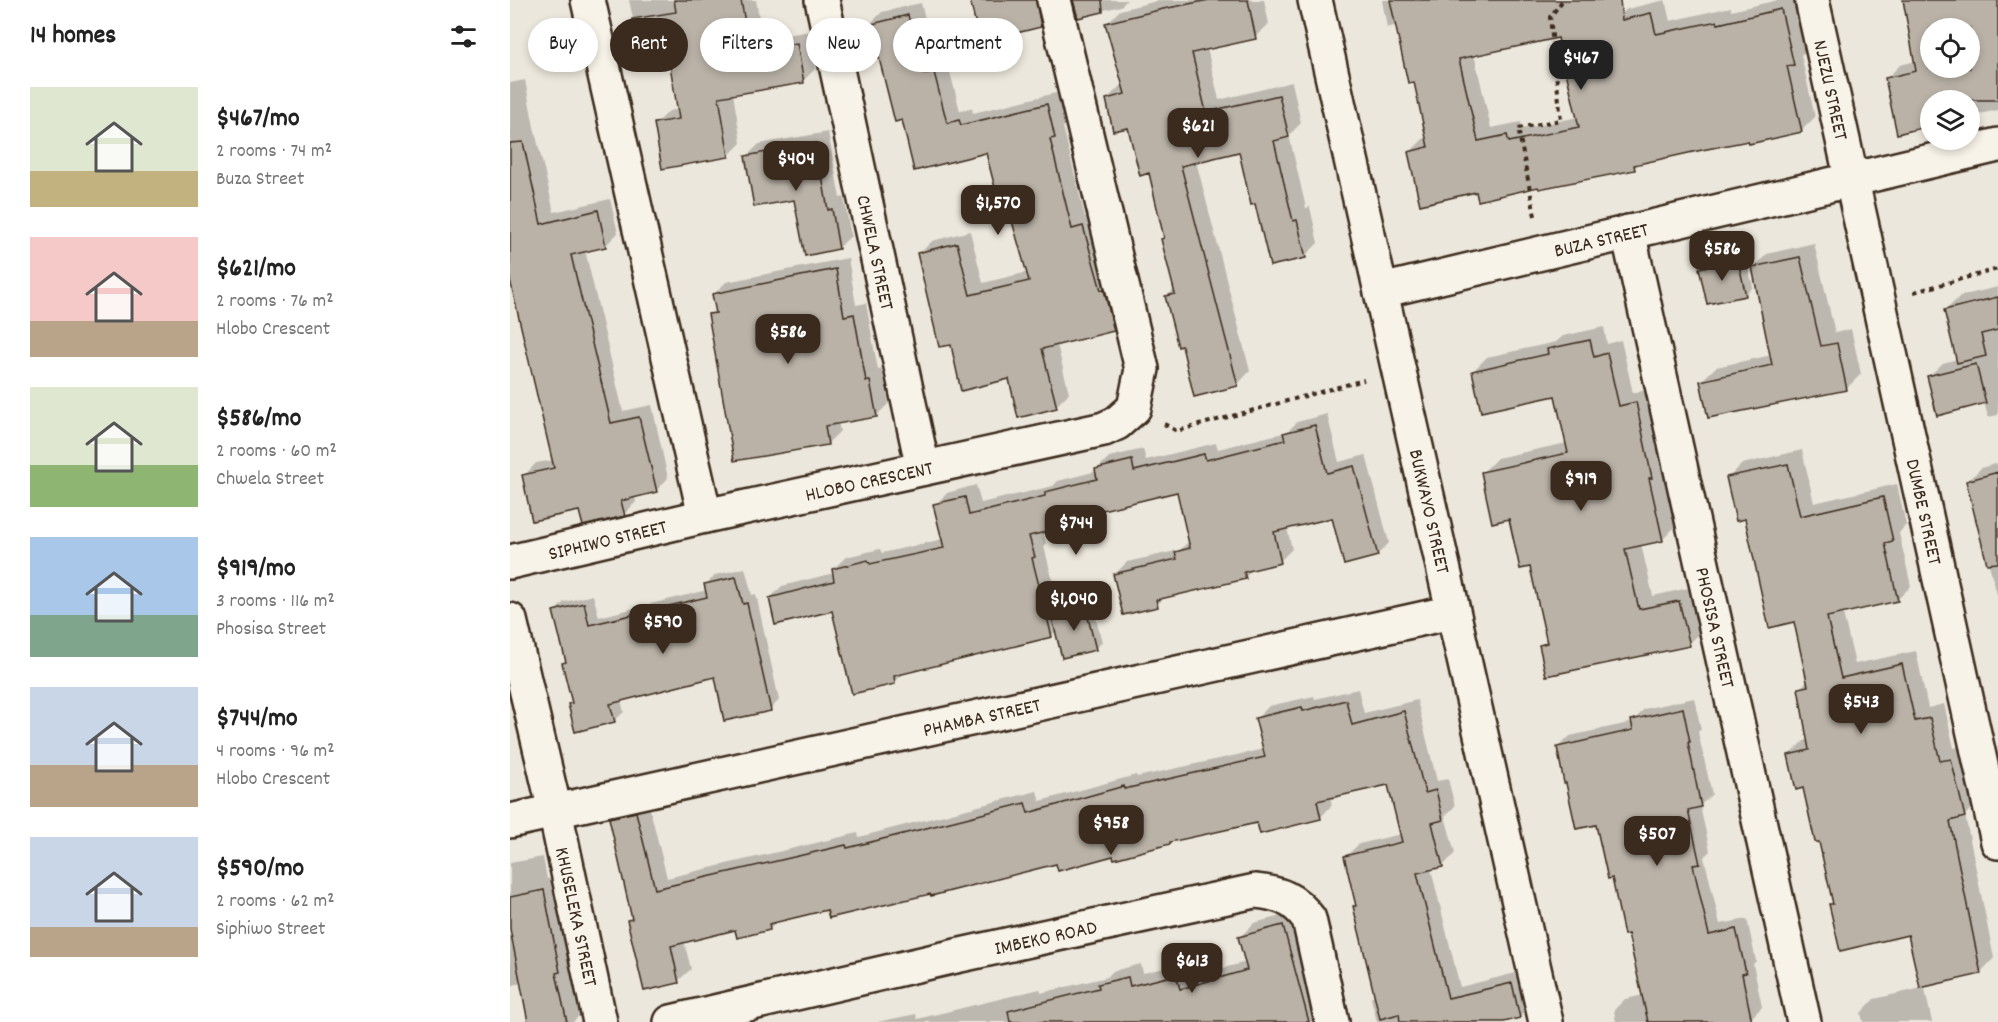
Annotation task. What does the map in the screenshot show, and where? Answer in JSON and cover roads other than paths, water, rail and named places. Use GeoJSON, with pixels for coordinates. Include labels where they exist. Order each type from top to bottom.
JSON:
{"type":"FeatureCollection","features":[{"type":"Feature","properties":{"kind":"street"},"geometry":{"type":"LineString","coordinates":[[588,0],[705,516]]}},
{"type":"Feature","properties":{"kind":"street","name":"CHWELA STREET"},"geometry":{"type":"LineString","coordinates":[[822,0],[923,468]]}},
{"type":"Feature","properties":{"kind":"street","name":"HLOBO CRESCENT"},"geometry":{"type":"LineString","coordinates":[[705,516],[1104,429],[1117,423],[1134,408],[1142,369],[1054,0]]}},
{"type":"Feature","properties":{"kind":"street","name":"BUKWAYO STREET"},"geometry":{"type":"LineString","coordinates":[[1315,0],[1546,1022]]}},
{"type":"Feature","properties":{"kind":"street","name":"NJEZU STREET"},"geometry":{"type":"LineString","coordinates":[[1812,0],[1852,180]]}},
{"type":"Feature","properties":{"kind":"street","name":"BUZA STREET"},"geometry":{"type":"LineString","coordinates":[[1381,291],[1998,145]]}},
{"type":"Feature","properties":{"kind":"street","name":"DUMBE STREET"},"geometry":{"type":"LineString","coordinates":[[1852,180],[1998,842]]}},
{"type":"Feature","properties":{"kind":"street","name":"PHOSISA STREET"},"geometry":{"type":"LineString","coordinates":[[1628,232],[1804,1022]]}},
{"type":"Feature","properties":{"kind":"street","name":"SIPHIWO STREET"},"geometry":{"type":"LineString","coordinates":[[510,562],[705,516]]}},
{"type":"Feature","properties":{"kind":"street","name":"PHAMBA STREET"},"geometry":{"type":"LineString","coordinates":[[510,820],[1452,612]]}},
{"type":"Feature","properties":{"kind":"street","name":"KHUSELEKA STREET"},"geometry":{"type":"LineString","coordinates":[[510,621],[555,811],[600,1022]]}},
{"type":"Feature","properties":{"kind":"street","name":"IMBEKO ROAD"},"geometry":{"type":"LineString","coordinates":[[671,1022],[945,958],[1256,891],[1282,895],[1301,908],[1309,919],[1332,1022]]}}]}
